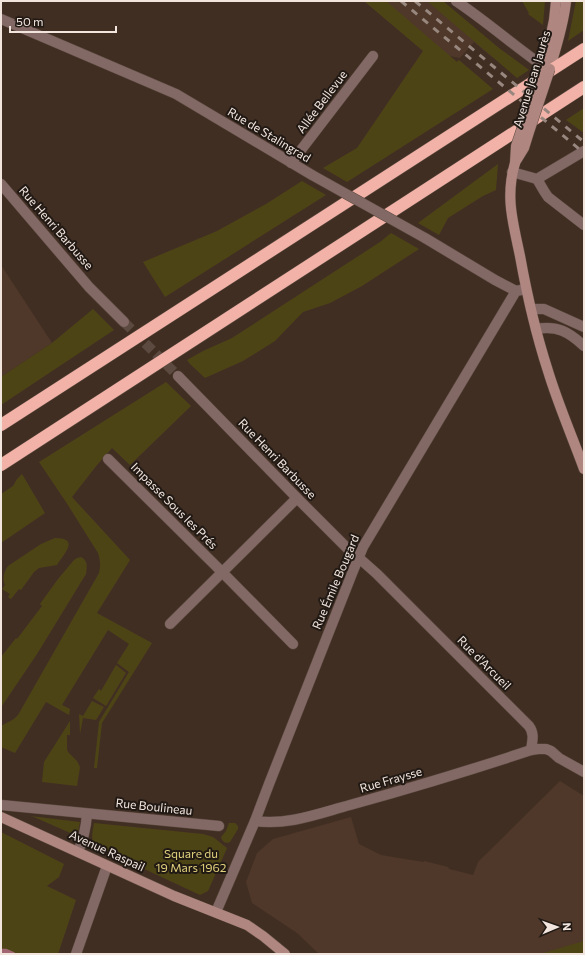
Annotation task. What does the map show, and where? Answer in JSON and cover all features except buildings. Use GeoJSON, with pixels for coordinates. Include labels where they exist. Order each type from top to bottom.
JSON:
{"type":"FeatureCollection","features":[{"type":"Feature","properties":{"kind":"highway"},"geometry":{"type":"LineString","coordinates":[[1,425],[584,49]]}},
{"type":"Feature","properties":{"kind":"highway"},"geometry":{"type":"LineString","coordinates":[[1,465],[584,87]]}},
{"type":"Feature","properties":{"kind":"main road","name":"Avenue Jean Jaurès"},"geometry":{"type":"LineString","coordinates":[[556,1],[554,20],[543,66],[516,146],[510,193],[512,214],[526,289],[536,329],[555,392],[584,469]]}},
{"type":"Feature","properties":{"kind":"main road","name":"Avenue Jean Jaurès"},"geometry":{"type":"LineString","coordinates":[[514,168],[524,148],[550,69],[563,21],[566,1]]}},
{"type":"Feature","properties":{"kind":"main road","name":"Avenue Raspail"},"geometry":{"type":"LineString","coordinates":[[1,817],[174,896],[246,925],[286,954]]}},
{"type":"Feature","properties":{"kind":"street"},"geometry":{"type":"LineString","coordinates":[[456,1],[543,66]]}},
{"type":"Feature","properties":{"kind":"street","name":"Rue de Stalingrad"},"geometry":{"type":"LineString","coordinates":[[1,19],[176,94],[291,163],[516,291]]}},
{"type":"Feature","properties":{"kind":"street","name":"Allée Bellevue"},"geometry":{"type":"LineString","coordinates":[[291,163],[373,56]]}},
{"type":"Feature","properties":{"kind":"street"},"geometry":{"type":"LineString","coordinates":[[537,179],[584,151]]}},
{"type":"Feature","properties":{"kind":"street"},"geometry":{"type":"LineString","coordinates":[[514,168],[537,179],[548,197],[584,225]]}},
{"type":"Feature","properties":{"kind":"street","name":"Rue Henri Barbusse"},"geometry":{"type":"LineString","coordinates":[[1,184],[89,287],[124,322]]}},
{"type":"Feature","properties":{"kind":"street"},"geometry":{"type":"LineString","coordinates":[[516,291],[526,289]]}},
{"type":"Feature","properties":{"kind":"street","name":"Rue Émile Bougard"},"geometry":{"type":"LineString","coordinates":[[216,912],[256,821],[269,784],[363,547],[516,291]]}},
{"type":"Feature","properties":{"kind":"street"},"geometry":{"type":"LineString","coordinates":[[531,309],[544,309],[584,328]]}},
{"type":"Feature","properties":{"kind":"street"},"geometry":{"type":"LineString","coordinates":[[536,329],[544,327],[560,330],[572,336],[584,346]]}},
{"type":"Feature","properties":{"kind":"street","name":"Rue Henri Barbusse"},"geometry":{"type":"LineString","coordinates":[[178,376],[347,548],[359,558]]}},
{"type":"Feature","properties":{"kind":"street","name":"Impasse Sous les Prés"},"geometry":{"type":"LineString","coordinates":[[108,459],[293,644]]}},
{"type":"Feature","properties":{"kind":"street"},"geometry":{"type":"LineString","coordinates":[[170,624],[298,498]]}},
{"type":"Feature","properties":{"kind":"street","name":"Rue d'Arcueil"},"geometry":{"type":"LineString","coordinates":[[359,558],[377,574],[529,726],[532,730],[533,737],[531,750]]}},
{"type":"Feature","properties":{"kind":"street"},"geometry":{"type":"LineString","coordinates":[[531,750],[546,749],[551,751],[559,758],[584,772]]}},
{"type":"Feature","properties":{"kind":"street","name":"Rue Fraysse"},"geometry":{"type":"LineString","coordinates":[[256,821],[269,822],[297,819],[390,794],[531,750]]}},
{"type":"Feature","properties":{"kind":"street","name":"Rue Boulineau"},"geometry":{"type":"LineString","coordinates":[[1,805],[219,826]]}},
{"type":"Feature","properties":{"kind":"street"},"geometry":{"type":"LineString","coordinates":[[78,852],[86,830],[87,814]]}},
{"type":"Feature","properties":{"kind":"street"},"geometry":{"type":"LineString","coordinates":[[76,954],[106,866]]}},
{"type":"Feature","properties":{"kind":"shaded area"},"geometry":{"type":"Polygon","coordinates":[[[364,1],[443,1],[493,58],[474,42],[460,58],[424,51],[364,1]]]}},
{"type":"Feature","properties":{"kind":"shaded area"},"geometry":{"type":"Polygon","coordinates":[[[1,265],[52,343],[1,377],[1,265]]]}},
{"type":"Feature","properties":{"kind":"shaded area"},"geometry":{"type":"Polygon","coordinates":[[[560,781],[584,796],[584,954],[319,954],[297,933],[252,903],[246,882],[257,853],[273,839],[351,817],[359,844],[381,855],[424,861],[473,875],[478,862],[560,781]]]}},
{"type":"Feature","properties":{"kind":"green space"},"geometry":{"type":"Polygon","coordinates":[[[364,1],[386,1],[457,62],[459,60],[493,89],[347,182],[323,168],[357,148],[423,51],[364,1]]]}},
{"type":"Feature","properties":{"kind":"green space"},"geometry":{"type":"Polygon","coordinates":[[[427,1],[443,1],[499,48],[529,70],[517,78],[427,1]]]}},
{"type":"Feature","properties":{"kind":"green space"},"geometry":{"type":"Polygon","coordinates":[[[522,1],[545,1],[543,25],[528,14],[529,13],[522,1]]]}},
{"type":"Feature","properties":{"kind":"green space"},"geometry":{"type":"Polygon","coordinates":[[[576,1],[584,1],[584,30],[568,41],[576,1]]]}},
{"type":"Feature","properties":{"kind":"green space"},"geometry":{"type":"Polygon","coordinates":[[[584,108],[584,133],[566,120],[584,108]]]}},
{"type":"Feature","properties":{"kind":"green space"},"geometry":{"type":"Polygon","coordinates":[[[498,164],[496,190],[483,196],[448,218],[439,235],[418,223],[498,164]]]}},
{"type":"Feature","properties":{"kind":"green space"},"geometry":{"type":"Polygon","coordinates":[[[302,181],[326,195],[165,297],[143,262],[217,231],[266,204],[302,181]]]}},
{"type":"Feature","properties":{"kind":"green space"},"geometry":{"type":"Polygon","coordinates":[[[391,233],[419,249],[362,286],[330,303],[303,312],[275,341],[243,361],[205,378],[187,360],[232,338],[380,242],[391,233]]]}},
{"type":"Feature","properties":{"kind":"green space"},"geometry":{"type":"Polygon","coordinates":[[[93,309],[114,330],[1,405],[1,377],[52,343],[93,309]]]}},
{"type":"Feature","properties":{"kind":"green space"},"geometry":{"type":"Polygon","coordinates":[[[166,382],[191,406],[130,465],[112,448],[72,497],[130,560],[97,613],[152,643],[102,723],[97,768],[94,768],[99,722],[129,672],[117,663],[129,644],[108,630],[62,705],[70,709],[69,715],[46,702],[15,753],[1,747],[1,726],[18,715],[99,573],[100,567],[98,553],[39,462],[166,382]]]}},
{"type":"Feature","properties":{"kind":"green space"},"geometry":{"type":"Polygon","coordinates":[[[22,474],[45,513],[1,543],[1,494],[13,486],[22,474]]]}},
{"type":"Feature","properties":{"kind":"green space"},"geometry":{"type":"Polygon","coordinates":[[[55,538],[63,539],[69,544],[66,552],[57,565],[39,568],[34,572],[21,590],[19,589],[11,599],[8,597],[10,594],[2,589],[5,585],[4,575],[8,566],[41,544],[55,538]]]}},
{"type":"Feature","properties":{"kind":"green space"},"geometry":{"type":"Polygon","coordinates":[[[81,557],[86,562],[86,574],[37,654],[1,707],[1,657],[42,606],[40,604],[58,579],[74,560],[81,557]]]}},
{"type":"Feature","properties":{"kind":"green space"},"geometry":{"type":"Polygon","coordinates":[[[116,665],[126,673],[106,706],[93,698],[99,689],[101,691],[116,665]]]}},
{"type":"Feature","properties":{"kind":"green space"},"geometry":{"type":"Polygon","coordinates":[[[92,701],[104,707],[96,720],[83,718],[80,734],[79,714],[83,716],[92,701]]]}},
{"type":"Feature","properties":{"kind":"green space"},"geometry":{"type":"Polygon","coordinates":[[[70,721],[70,735],[67,735],[67,749],[80,767],[77,786],[42,782],[44,762],[70,721]]]}},
{"type":"Feature","properties":{"kind":"green space"},"geometry":{"type":"Polygon","coordinates":[[[30,816],[80,822],[77,836],[34,817],[30,816]]]}},
{"type":"Feature","properties":{"kind":"green space","name":"Square du 19 Mars 1962"},"geometry":{"type":"Polygon","coordinates":[[[94,823],[203,834],[213,837],[227,848],[208,891],[200,895],[95,846],[92,838],[94,823]]]}},
{"type":"Feature","properties":{"kind":"green space"},"geometry":{"type":"Polygon","coordinates":[[[229,823],[235,823],[238,826],[238,829],[230,842],[226,843],[221,837],[226,831],[229,823]]]}},
{"type":"Feature","properties":{"kind":"green space"},"geometry":{"type":"Polygon","coordinates":[[[1,832],[64,864],[59,877],[47,886],[76,900],[58,954],[1,954],[1,832]]]}},
{"type":"Feature","properties":{"kind":"green space"},"geometry":{"type":"Polygon","coordinates":[[[584,941],[584,954],[540,954],[584,941]]]}},
{"type":"Feature","properties":{"kind":"waterway"},"geometry":{"type":"LineString","coordinates":[[1,951],[6,951],[13,954]]}},
{"type":"Feature","properties":{"kind":"tunnel"},"geometry":{"type":"LineString","coordinates":[[124,322],[178,376]]}},
{"type":"Feature","properties":{"kind":"railway"},"geometry":{"type":"LineString","coordinates":[[401,1],[584,153]]}},
{"type":"Feature","properties":{"kind":"railway"},"geometry":{"type":"LineString","coordinates":[[415,1],[584,142]]}}]}
